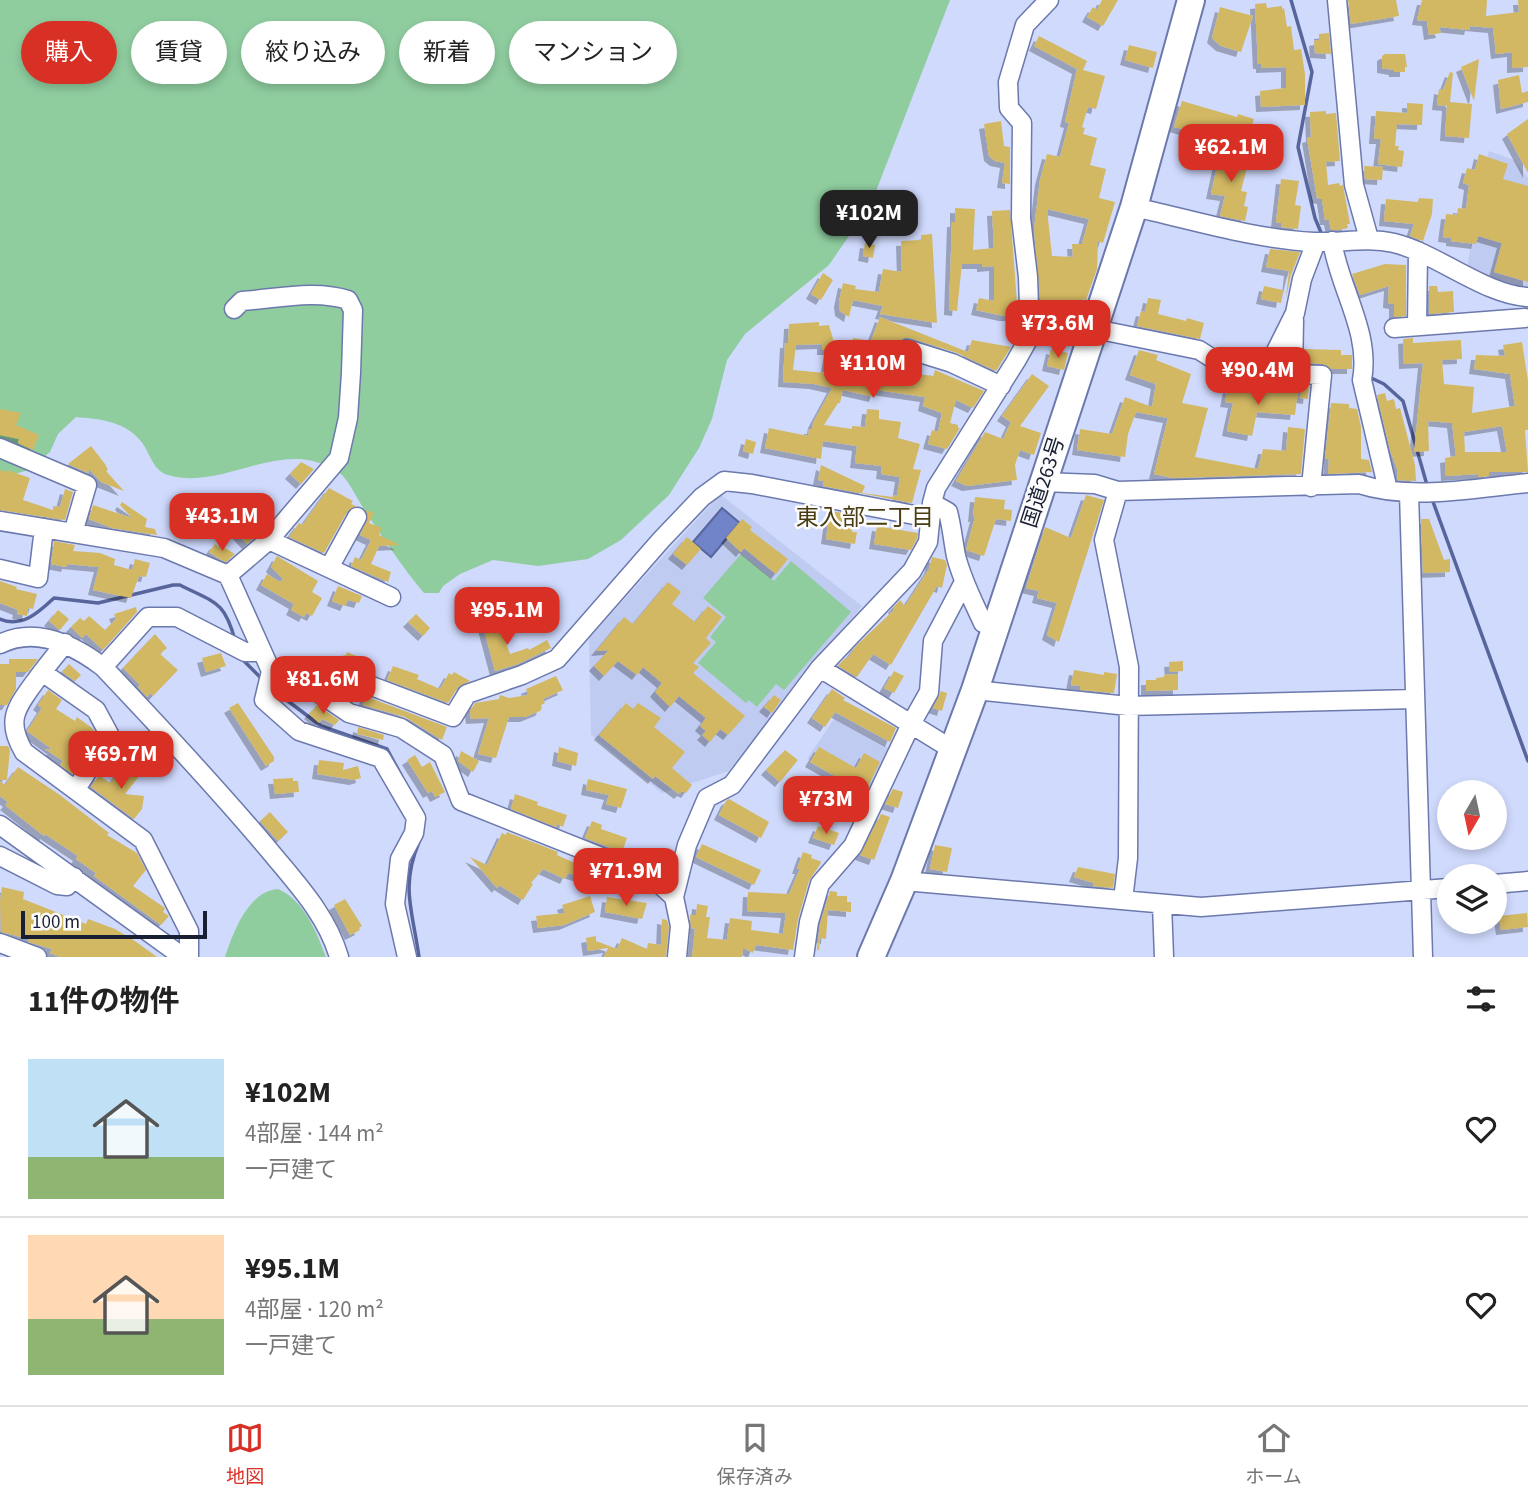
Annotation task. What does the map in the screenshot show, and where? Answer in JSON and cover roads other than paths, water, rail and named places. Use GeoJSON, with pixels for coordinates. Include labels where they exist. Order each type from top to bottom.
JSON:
{"type":"FeatureCollection","features":[{"type":"Feature","properties":{"kind":"highway","name":"国道263号"},"geometry":{"type":"LineString","coordinates":[[872,957],[904,881],[975,690],[1134,207],[1191,0]]}},
{"type":"Feature","properties":{"kind":"street"},"geometry":{"type":"LineString","coordinates":[[677,957],[680,926],[674,897],[687,845],[707,798],[732,785],[820,668],[912,571],[928,542],[936,488],[1030,336],[1028,277],[1021,218],[1022,123],[1009,108],[1008,82],[1025,26],[1049,0]]}},
{"type":"Feature","properties":{"kind":"street"},"geometry":{"type":"LineString","coordinates":[[1337,0],[1354,185],[1369,239]]}},
{"type":"Feature","properties":{"kind":"street"},"geometry":{"type":"LineString","coordinates":[[1134,207],[1269,236],[1324,241],[1369,239],[1395,243],[1418,251],[1492,287],[1526,297],[1527,325],[1394,328]]}},
{"type":"Feature","properties":{"kind":"street"},"geometry":{"type":"LineString","coordinates":[[1311,486],[1322,375],[1293,374],[1295,313],[1302,279],[1324,241]]}},
{"type":"Feature","properties":{"kind":"street"},"geometry":{"type":"LineString","coordinates":[[1324,241],[1334,257],[1361,335],[1363,375],[1388,491]]}},
{"type":"Feature","properties":{"kind":"street"},"geometry":{"type":"LineString","coordinates":[[1417,326],[1418,251]]}},
{"type":"Feature","properties":{"kind":"street"},"geometry":{"type":"LineString","coordinates":[[228,575],[269,540],[339,458],[348,418],[353,310],[348,300],[337,296],[242,301],[234,309]]}},
{"type":"Feature","properties":{"kind":"street"},"geometry":{"type":"LineString","coordinates":[[1029,324],[1199,350],[1229,369],[1263,377],[1295,313]]}},
{"type":"Feature","properties":{"kind":"street"},"geometry":{"type":"LineString","coordinates":[[907,349],[952,363],[1000,386]]}},
{"type":"Feature","properties":{"kind":"street"},"geometry":{"type":"LineString","coordinates":[[0,448],[87,485],[73,533]]}},
{"type":"Feature","properties":{"kind":"street"},"geometry":{"type":"LineString","coordinates":[[316,690],[327,669],[453,717],[467,694],[522,675],[557,659],[661,540],[702,497],[724,481],[948,512],[955,553],[964,582],[983,623],[995,628]]}},
{"type":"Feature","properties":{"kind":"street"},"geometry":{"type":"LineString","coordinates":[[1042,482],[1095,484],[1118,491],[1359,484],[1380,491],[1413,492],[1528,483]]}},
{"type":"Feature","properties":{"kind":"street"},"geometry":{"type":"LineString","coordinates":[[1118,491],[1104,540],[1129,667],[1128,858],[1123,900]]}},
{"type":"Feature","properties":{"kind":"street"},"geometry":{"type":"LineString","coordinates":[[1413,492],[1415,699],[1423,957]]}},
{"type":"Feature","properties":{"kind":"street"},"geometry":{"type":"LineString","coordinates":[[328,568],[357,517]]}},
{"type":"Feature","properties":{"kind":"street"},"geometry":{"type":"LineString","coordinates":[[0,521],[164,548],[228,575]]}},
{"type":"Feature","properties":{"kind":"street"},"geometry":{"type":"LineString","coordinates":[[0,569],[38,578],[44,528]]}},
{"type":"Feature","properties":{"kind":"street"},"geometry":{"type":"LineString","coordinates":[[269,540],[391,597]]}},
{"type":"Feature","properties":{"kind":"street"},"geometry":{"type":"LineString","coordinates":[[228,575],[246,650],[268,681],[316,690],[349,713],[401,728],[443,755],[460,801],[645,872],[674,897]]}},
{"type":"Feature","properties":{"kind":"street"},"geometry":{"type":"LineString","coordinates":[[804,957],[808,922],[820,884],[853,846],[929,692],[933,642],[964,582]]}},
{"type":"Feature","properties":{"kind":"street"},"geometry":{"type":"LineString","coordinates":[[103,667],[148,617],[177,617],[246,650]]}},
{"type":"Feature","properties":{"kind":"street"},"geometry":{"type":"LineString","coordinates":[[0,644],[8,640],[48,638],[84,653],[103,667],[247,825],[311,902],[334,942],[339,957]]}},
{"type":"Feature","properties":{"kind":"street"},"geometry":{"type":"LineString","coordinates":[[65,643],[16,707],[16,738],[24,752],[143,840],[189,931],[188,957]]}},
{"type":"Feature","properties":{"kind":"street"},"geometry":{"type":"LineString","coordinates":[[820,668],[953,750]]}},
{"type":"Feature","properties":{"kind":"street"},"geometry":{"type":"LineString","coordinates":[[42,672],[96,710],[110,736],[76,789]]}},
{"type":"Feature","properties":{"kind":"street"},"geometry":{"type":"LineString","coordinates":[[268,681],[264,700],[299,731],[381,758],[416,818],[414,833],[400,859],[395,904],[407,957]]}},
{"type":"Feature","properties":{"kind":"street"},"geometry":{"type":"LineString","coordinates":[[975,690],[1128,706],[1415,699]]}},
{"type":"Feature","properties":{"kind":"street"},"geometry":{"type":"LineString","coordinates":[[0,825],[183,957]]}},
{"type":"Feature","properties":{"kind":"street"},"geometry":{"type":"LineString","coordinates":[[0,856],[57,885],[67,886],[74,877]]}},
{"type":"Feature","properties":{"kind":"street"},"geometry":{"type":"LineString","coordinates":[[904,881],[1201,907],[1437,889]]}},
{"type":"Feature","properties":{"kind":"street"},"geometry":{"type":"LineString","coordinates":[[1507,883],[1528,881]]}},
{"type":"Feature","properties":{"kind":"street"},"geometry":{"type":"LineString","coordinates":[[1162,904],[1164,957]]}},
{"type":"Feature","properties":{"kind":"street"},"geometry":{"type":"LineString","coordinates":[[0,943],[27,955]]}},
{"type":"Feature","properties":{"kind":"water"},"geometry":{"type":"Polygon","coordinates":[[[722,508],[740,523],[711,557],[693,542],[722,508]]]}},
{"type":"Feature","properties":{"kind":"waterway"},"geometry":{"type":"LineString","coordinates":[[1291,0],[1312,72],[1298,147],[1315,218],[1322,235]]}},
{"type":"Feature","properties":{"kind":"waterway"},"geometry":{"type":"LineString","coordinates":[[1367,376],[1384,384],[1403,401],[1427,485]]}},
{"type":"Feature","properties":{"kind":"waterway"},"geometry":{"type":"LineString","coordinates":[[1432,499],[1528,761]]}},
{"type":"Feature","properties":{"kind":"waterway"},"geometry":{"type":"LineString","coordinates":[[0,619],[15,622],[29,618],[54,598],[98,603],[180,585],[216,604],[227,617],[235,640]]}},
{"type":"Feature","properties":{"kind":"waterway"},"geometry":{"type":"LineString","coordinates":[[240,657],[262,679]]}},
{"type":"Feature","properties":{"kind":"waterway"},"geometry":{"type":"LineString","coordinates":[[272,689],[321,726],[387,749],[401,775]]}},
{"type":"Feature","properties":{"kind":"waterway"},"geometry":{"type":"LineString","coordinates":[[419,842],[413,858],[409,886],[419,957]]}},
{"type":"Feature","properties":{"kind":"district","name":"東入部二丁目"},"geometry":{"type":"Point","coordinates":[865,517]}}]}
